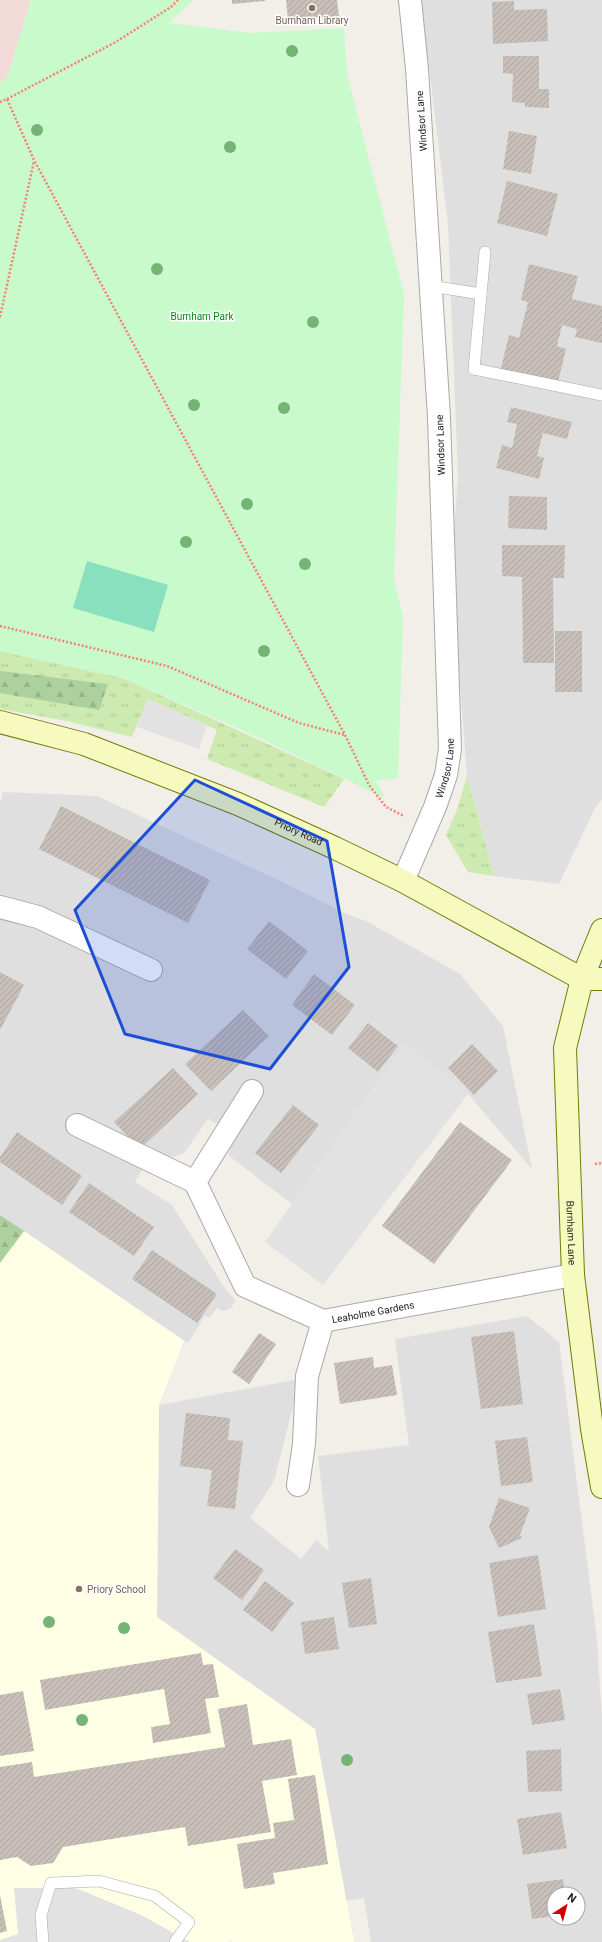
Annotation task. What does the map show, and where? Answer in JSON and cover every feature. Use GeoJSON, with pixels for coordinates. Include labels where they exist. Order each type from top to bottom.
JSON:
{"type":"FeatureCollection","features":[{"type":"Feature","properties":{"kind":"street","name":"Windsor Lane"},"geometry":{"type":"LineString","coordinates":[[403,881],[446,776],[450,749],[439,417],[417,69],[410,0]]}},
{"type":"Feature","properties":{"kind":"street","name":"Priory Road"},"geometry":{"type":"LineString","coordinates":[[0,722],[84,744],[231,801],[335,848],[403,881],[592,979]]}},
{"type":"Feature","properties":{"kind":"street"},"geometry":{"type":"LineString","coordinates":[[0,907],[38,916],[151,970]]}},
{"type":"Feature","properties":{"kind":"street","name":"Burnham Lane"},"geometry":{"type":"LineString","coordinates":[[602,930],[592,979],[564,1048],[573,1275],[592,1429],[602,1487]]}},
{"type":"Feature","properties":{"kind":"street"},"geometry":{"type":"LineString","coordinates":[[77,1124],[195,1182],[252,1091]]}},
{"type":"Feature","properties":{"kind":"street","name":"Leaholme Gardens"},"geometry":{"type":"LineString","coordinates":[[195,1182],[246,1286],[323,1321],[573,1275]]}},
{"type":"Feature","properties":{"kind":"street"},"geometry":{"type":"LineString","coordinates":[[298,1485],[304,1444],[307,1376],[323,1321]]}},
{"type":"Feature","properties":{"kind":"lane"},"geometry":{"type":"LineString","coordinates":[[485,252],[474,369],[602,395]]}},
{"type":"Feature","properties":{"kind":"lane"},"geometry":{"type":"LineString","coordinates":[[431,286],[481,294]]}},
{"type":"Feature","properties":{"kind":"lane"},"geometry":{"type":"LineString","coordinates":[[43,1942],[41,1914],[51,1883],[99,1881],[155,1896],[190,1922],[175,1942]]}},
{"type":"Feature","properties":{"kind":"path"},"geometry":{"type":"LineString","coordinates":[[0,102],[114,43],[171,7],[178,0]]}},
{"type":"Feature","properties":{"kind":"path"},"geometry":{"type":"LineString","coordinates":[[7,99],[34,160],[345,735],[369,785],[386,807],[426,826]]}},
{"type":"Feature","properties":{"kind":"path"},"geometry":{"type":"LineString","coordinates":[[0,317],[34,160]]}},
{"type":"Feature","properties":{"kind":"path"},"geometry":{"type":"LineString","coordinates":[[0,626],[167,666],[300,723],[345,735]]}},
{"type":"Feature","properties":{"kind":"highlighted area"},"geometry":{"type":"Polygon","coordinates":[[[195,780],[327,841],[349,967],[270,1069],[125,1034],[75,910],[195,780]]]}},
{"type":"Feature","properties":{"kind":"shaded area"},"geometry":{"type":"Polygon","coordinates":[[[0,0],[31,0],[7,78],[0,82],[0,0]]]}},
{"type":"Feature","properties":{"kind":"shaded area"},"geometry":{"type":"Polygon","coordinates":[[[421,0],[602,0],[602,799],[595,808],[559,884],[494,876],[467,775],[456,632],[454,529],[458,478],[448,224],[421,0]]]}},
{"type":"Feature","properties":{"kind":"shaded area"},"geometry":{"type":"Polygon","coordinates":[[[148,699],[207,725],[199,749],[137,727],[148,699]]]}},
{"type":"Feature","properties":{"kind":"shaded area"},"geometry":{"type":"Polygon","coordinates":[[[3,792],[97,796],[274,878],[347,914],[366,921],[460,974],[503,1026],[532,1169],[468,1094],[405,1044],[292,1204],[228,1155],[235,1133],[208,1119],[184,1153],[173,1157],[153,1151],[135,1182],[172,1205],[224,1287],[236,1301],[230,1309],[223,1311],[217,1308],[209,1318],[205,1316],[188,1343],[0,1215],[0,804],[3,792]]]}},
{"type":"Feature","properties":{"kind":"shaded area"},"geometry":{"type":"Polygon","coordinates":[[[405,1044],[468,1094],[323,1285],[265,1242],[405,1044]]]}},
{"type":"Feature","properties":{"kind":"shaded area","name":"Priory School"},"geometry":{"type":"Polygon","coordinates":[[[24,1231],[184,1341],[159,1405],[157,1617],[315,1729],[354,1942],[233,1942],[230,1940],[228,1942],[0,1942],[0,1263],[24,1231]]]}},
{"type":"Feature","properties":{"kind":"shaded area"},"geometry":{"type":"Polygon","coordinates":[[[527,1316],[559,1342],[597,1639],[602,1722],[602,1942],[371,1942],[364,1898],[346,1901],[315,1729],[157,1617],[159,1405],[300,1379],[274,1481],[250,1518],[301,1559],[316,1540],[329,1551],[318,1456],[409,1445],[395,1339],[527,1316]]]}},
{"type":"Feature","properties":{"kind":"shaded area"},"geometry":{"type":"Polygon","coordinates":[[[14,1888],[76,1888],[141,1915],[190,1942],[0,1942],[0,1940],[18,1934],[14,1888]]]}},
{"type":"Feature","properties":{"kind":"green space","name":"Burnham Park"},"geometry":{"type":"Polygon","coordinates":[[[31,0],[194,0],[169,23],[251,33],[344,28],[347,74],[404,294],[394,578],[403,618],[398,778],[376,781],[386,799],[253,735],[123,678],[0,651],[0,82],[7,78],[31,0]]]}},
{"type":"Feature","properties":{"kind":"green space"},"geometry":{"type":"Polygon","coordinates":[[[87,561],[168,585],[154,632],[73,608],[87,561]]]}},
{"type":"Feature","properties":{"kind":"green space"},"geometry":{"type":"Polygon","coordinates":[[[0,651],[123,678],[344,779],[324,807],[207,759],[217,730],[148,699],[132,737],[67,721],[0,709],[0,651]]]}},
{"type":"Feature","properties":{"kind":"green space"},"geometry":{"type":"Polygon","coordinates":[[[0,671],[108,684],[99,710],[0,693],[0,671]]]}},
{"type":"Feature","properties":{"kind":"green space"},"geometry":{"type":"Polygon","coordinates":[[[467,775],[494,876],[468,872],[446,835],[458,807],[467,775]]]}},
{"type":"Feature","properties":{"kind":"green space"},"geometry":{"type":"Polygon","coordinates":[[[0,1215],[24,1231],[0,1263],[0,1215]]]}},
{"type":"Feature","properties":{"kind":"building","name":"Burnham Library"},"geometry":{"type":"Polygon","coordinates":[[[232,0],[265,0],[265,1],[232,4],[232,0]]]}},
{"type":"Feature","properties":{"kind":"building","name":"Burnham Library"},"geometry":{"type":"Polygon","coordinates":[[[286,0],[337,0],[339,16],[288,20],[286,0]]]}},
{"type":"Feature","properties":{"kind":"building"},"geometry":{"type":"Polygon","coordinates":[[[514,1],[514,10],[547,9],[548,41],[493,44],[492,2],[514,1]]]}},
{"type":"Feature","properties":{"kind":"building"},"geometry":{"type":"Polygon","coordinates":[[[503,56],[539,56],[539,89],[549,89],[549,108],[525,107],[525,103],[512,102],[513,74],[503,73],[503,56]]]}},
{"type":"Feature","properties":{"kind":"building"},"geometry":{"type":"Polygon","coordinates":[[[509,131],[537,136],[531,174],[503,169],[509,131]]]}},
{"type":"Feature","properties":{"kind":"building"},"geometry":{"type":"Polygon","coordinates":[[[507,181],[558,194],[547,236],[497,223],[507,181]]]}},
{"type":"Feature","properties":{"kind":"building"},"geometry":{"type":"Polygon","coordinates":[[[529,264],[578,276],[572,299],[602,306],[602,343],[575,337],[577,329],[562,325],[557,346],[566,349],[557,386],[500,372],[509,335],[519,338],[528,302],[521,300],[529,264]]]}},
{"type":"Feature","properties":{"kind":"building"},"geometry":{"type":"Polygon","coordinates":[[[511,407],[572,422],[567,439],[543,433],[537,456],[544,458],[539,479],[496,468],[502,445],[512,448],[517,424],[507,422],[511,407]]]}},
{"type":"Feature","properties":{"kind":"building"},"geometry":{"type":"Polygon","coordinates":[[[509,496],[547,497],[547,530],[508,528],[509,496]]]}},
{"type":"Feature","properties":{"kind":"building"},"geometry":{"type":"Polygon","coordinates":[[[502,545],[565,545],[564,578],[553,578],[554,663],[523,663],[522,577],[502,576],[502,545]]]}},
{"type":"Feature","properties":{"kind":"building"},"geometry":{"type":"Polygon","coordinates":[[[555,631],[582,631],[582,692],[555,692],[555,631]]]}},
{"type":"Feature","properties":{"kind":"building"},"geometry":{"type":"Polygon","coordinates":[[[61,806],[210,880],[188,923],[39,849],[61,806]]]}},
{"type":"Feature","properties":{"kind":"building"},"geometry":{"type":"Polygon","coordinates":[[[269,921],[308,951],[286,979],[247,949],[269,921]]]}},
{"type":"Feature","properties":{"kind":"building"},"geometry":{"type":"Polygon","coordinates":[[[0,972],[24,985],[0,1030],[0,972]]]}},
{"type":"Feature","properties":{"kind":"building"},"geometry":{"type":"Polygon","coordinates":[[[314,974],[355,1005],[332,1035],[292,1005],[314,974]]]}},
{"type":"Feature","properties":{"kind":"building"},"geometry":{"type":"Polygon","coordinates":[[[243,1010],[269,1036],[211,1091],[185,1064],[243,1010]]]}},
{"type":"Feature","properties":{"kind":"building"},"geometry":{"type":"Polygon","coordinates":[[[368,1023],[398,1046],[378,1072],[348,1048],[368,1023]]]}},
{"type":"Feature","properties":{"kind":"building"},"geometry":{"type":"Polygon","coordinates":[[[472,1044],[498,1071],[474,1095],[448,1068],[472,1044]]]}},
{"type":"Feature","properties":{"kind":"building"},"geometry":{"type":"Polygon","coordinates":[[[173,1068],[198,1094],[140,1149],[114,1122],[173,1068]]]}},
{"type":"Feature","properties":{"kind":"building"},"geometry":{"type":"Polygon","coordinates":[[[293,1105],[319,1125],[281,1173],[255,1153],[293,1105]]]}},
{"type":"Feature","properties":{"kind":"building"},"geometry":{"type":"Polygon","coordinates":[[[460,1122],[512,1160],[434,1264],[382,1226],[460,1122]]]}},
{"type":"Feature","properties":{"kind":"building"},"geometry":{"type":"Polygon","coordinates":[[[17,1132],[82,1176],[62,1205],[0,1162],[0,1157],[17,1132]]]}},
{"type":"Feature","properties":{"kind":"building"},"geometry":{"type":"Polygon","coordinates":[[[89,1183],[154,1227],[134,1256],[69,1212],[89,1183]]]}},
{"type":"Feature","properties":{"kind":"building"},"geometry":{"type":"Polygon","coordinates":[[[152,1250],[217,1294],[197,1323],[132,1279],[152,1250]]]}},
{"type":"Feature","properties":{"kind":"building"},"geometry":{"type":"Polygon","coordinates":[[[514,1331],[523,1404],[481,1409],[471,1337],[514,1331]]]}},
{"type":"Feature","properties":{"kind":"building"},"geometry":{"type":"Polygon","coordinates":[[[259,1333],[276,1344],[249,1384],[232,1372],[259,1333]]]}},
{"type":"Feature","properties":{"kind":"building"},"geometry":{"type":"Polygon","coordinates":[[[373,1357],[374,1368],[392,1365],[397,1395],[340,1404],[334,1363],[373,1357]]]}},
{"type":"Feature","properties":{"kind":"building"},"geometry":{"type":"Polygon","coordinates":[[[186,1413],[230,1418],[228,1440],[243,1441],[235,1509],[207,1506],[212,1470],[180,1466],[186,1413]]]}},
{"type":"Feature","properties":{"kind":"building"},"geometry":{"type":"Polygon","coordinates":[[[527,1437],[533,1482],[501,1486],[495,1441],[527,1437]]]}},
{"type":"Feature","properties":{"kind":"building"},"geometry":{"type":"Polygon","coordinates":[[[499,1498],[530,1508],[520,1535],[522,1538],[499,1548],[489,1527],[499,1498]]]}},
{"type":"Feature","properties":{"kind":"building"},"geometry":{"type":"Polygon","coordinates":[[[235,1549],[264,1570],[242,1600],[213,1578],[235,1549]]]}},
{"type":"Feature","properties":{"kind":"building"},"geometry":{"type":"Polygon","coordinates":[[[538,1555],[546,1609],[498,1617],[489,1563],[538,1555]]]}},
{"type":"Feature","properties":{"kind":"building"},"geometry":{"type":"Polygon","coordinates":[[[371,1578],[377,1624],[349,1628],[342,1583],[371,1578]]]}},
{"type":"Feature","properties":{"kind":"building"},"geometry":{"type":"Polygon","coordinates":[[[265,1581],[294,1603],[272,1632],[243,1610],[265,1581]]]}},
{"type":"Feature","properties":{"kind":"building"},"geometry":{"type":"Polygon","coordinates":[[[334,1617],[339,1649],[305,1654],[301,1622],[334,1617]]]}},
{"type":"Feature","properties":{"kind":"building"},"geometry":{"type":"Polygon","coordinates":[[[534,1624],[542,1676],[496,1683],[488,1632],[534,1624]]]}},
{"type":"Feature","properties":{"kind":"building"},"geometry":{"type":"Polygon","coordinates":[[[201,1653],[203,1665],[213,1664],[219,1697],[205,1699],[211,1733],[153,1743],[151,1727],[170,1724],[164,1689],[45,1710],[40,1680],[201,1653]]]}},
{"type":"Feature","properties":{"kind":"building"},"geometry":{"type":"Polygon","coordinates":[[[560,1689],[565,1720],[532,1725],[527,1694],[560,1689]]]}},
{"type":"Feature","properties":{"kind":"building"},"geometry":{"type":"Polygon","coordinates":[[[23,1691],[34,1751],[0,1756],[0,1695],[23,1691]]]}},
{"type":"Feature","properties":{"kind":"building"},"geometry":{"type":"Polygon","coordinates":[[[247,1704],[253,1745],[291,1739],[297,1775],[262,1781],[271,1832],[188,1846],[185,1827],[63,1847],[53,1863],[31,1866],[17,1857],[0,1860],[0,1767],[32,1762],[34,1777],[225,1747],[218,1709],[247,1704]]]}},
{"type":"Feature","properties":{"kind":"building"},"geometry":{"type":"Polygon","coordinates":[[[561,1749],[562,1791],[528,1792],[526,1751],[561,1749]]]}},
{"type":"Feature","properties":{"kind":"building"},"geometry":{"type":"Polygon","coordinates":[[[315,1775],[328,1864],[273,1873],[275,1884],[244,1889],[237,1844],[275,1838],[273,1823],[294,1820],[288,1779],[315,1775]]]}},
{"type":"Feature","properties":{"kind":"building"},"geometry":{"type":"Polygon","coordinates":[[[561,1812],[567,1848],[523,1855],[517,1819],[561,1812]]]}},
{"type":"Feature","properties":{"kind":"building"},"geometry":{"type":"Polygon","coordinates":[[[563,1879],[564,1886],[546,1886],[546,1917],[532,1919],[527,1884],[563,1879]]]}},
{"type":"Feature","properties":{"kind":"building"},"geometry":{"type":"Polygon","coordinates":[[[0,1895],[7,1931],[0,1933],[0,1895]]]}},
{"type":"Feature","properties":{"kind":"place","name":"Burnham Library"},"geometry":{"type":"Point","coordinates":[312,8]}},
{"type":"Feature","properties":{"kind":"place","name":"Priory School"},"geometry":{"type":"Point","coordinates":[79,1589]}}]}
